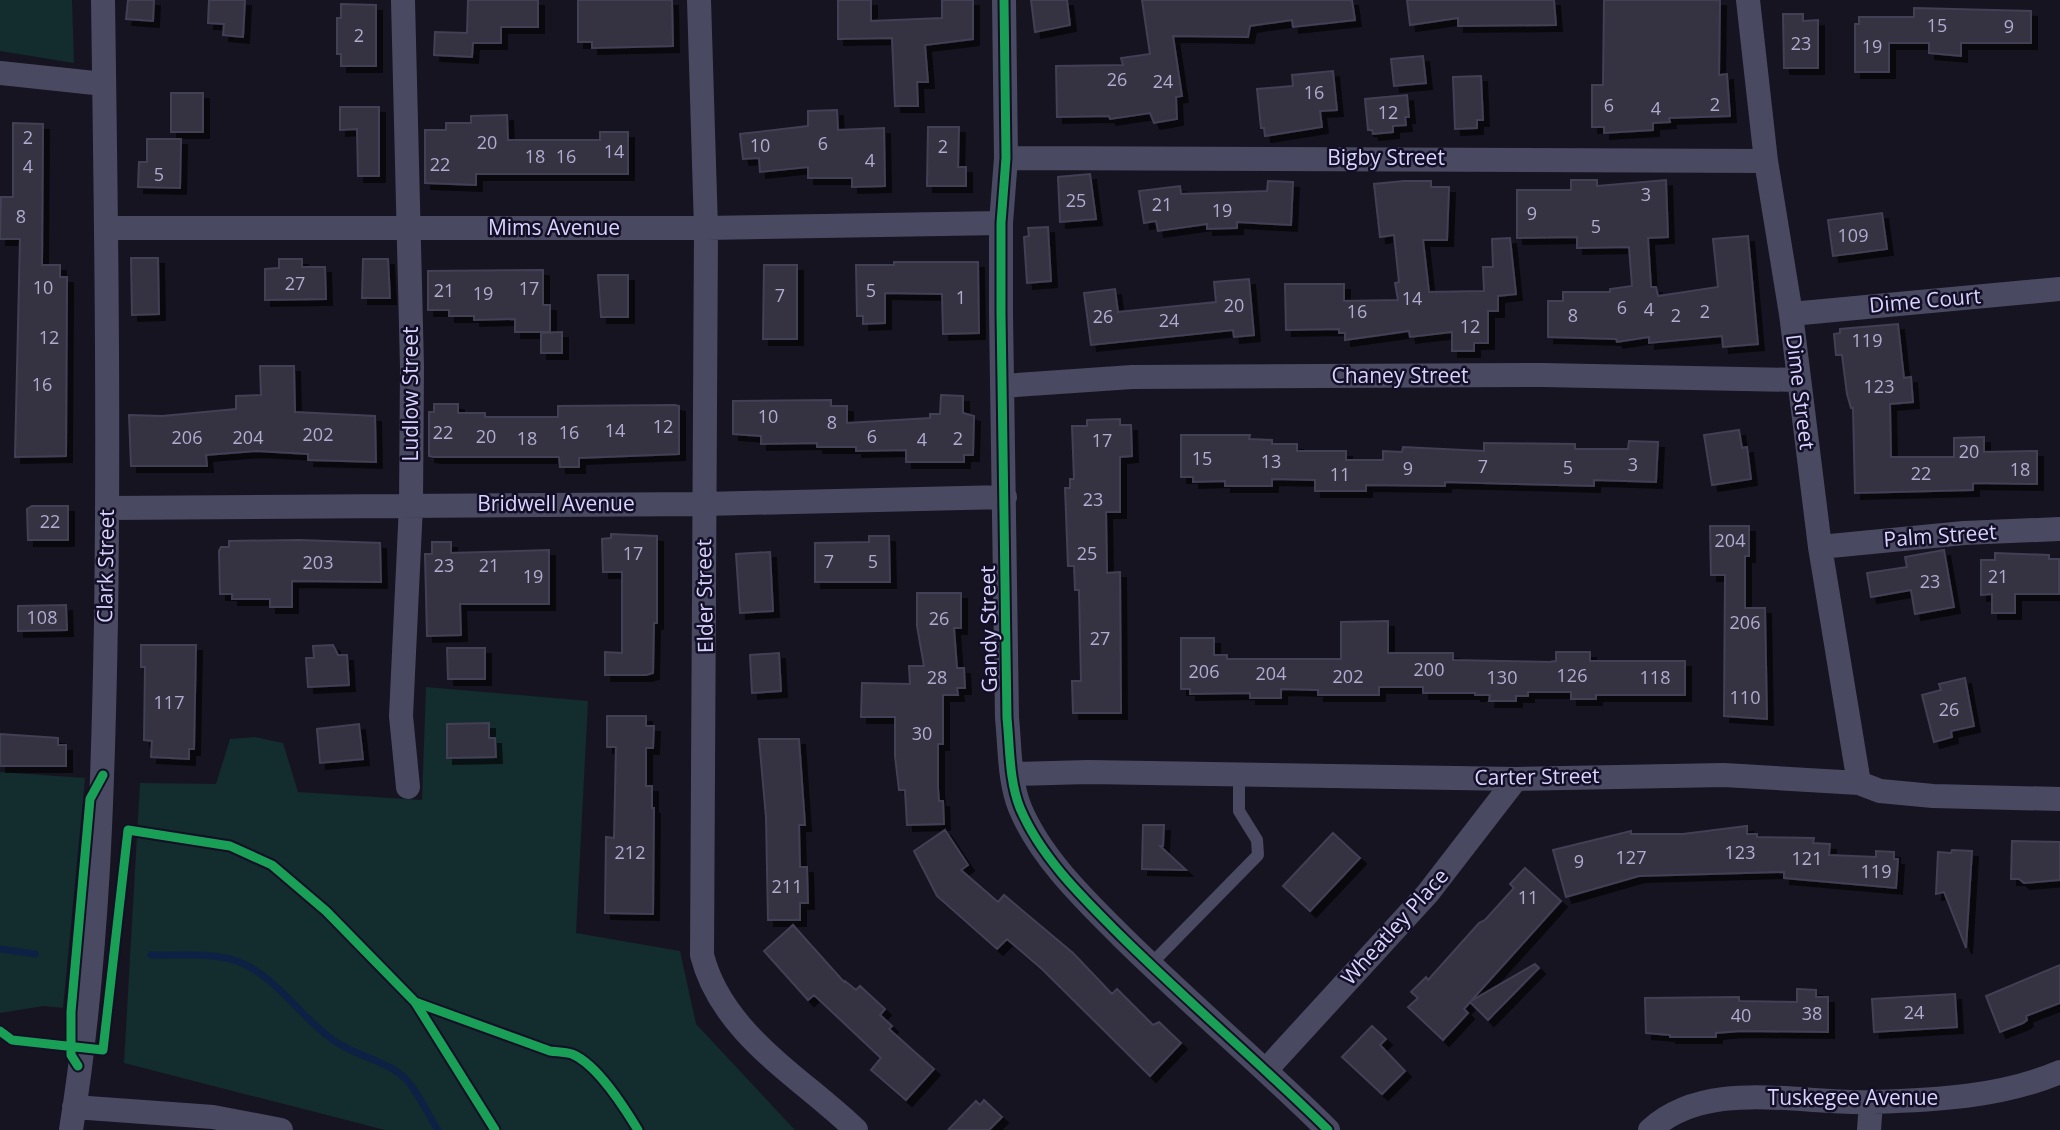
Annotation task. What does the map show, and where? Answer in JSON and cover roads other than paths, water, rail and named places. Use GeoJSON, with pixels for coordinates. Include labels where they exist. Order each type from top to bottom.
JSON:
{"type":"FeatureCollection","features":[{"type":"Feature","properties":{"kind":"street","name":"Clark Street"},"geometry":{"type":"LineString","coordinates":[[73,1118],[99,874],[107,508],[107,228],[103,0]]}},
{"type":"Feature","properties":{"kind":"street","name":"Ludlow Street"},"geometry":{"type":"LineString","coordinates":[[403,0],[410,229],[411,505],[401,716],[408,787]]}},
{"type":"Feature","properties":{"kind":"street","name":"Elder Street"},"geometry":{"type":"LineString","coordinates":[[699,0],[706,228],[706,680],[702,955],[707,975],[726,1009],[751,1037],[856,1130]]}},
{"type":"Feature","properties":{"kind":"street","name":"Gandy Street"},"geometry":{"type":"LineString","coordinates":[[1004,0],[1006,158],[1001,223],[1007,718],[1012,774],[1019,807],[1051,860],[1091,906],[1150,965],[1328,1130]]}},
{"type":"Feature","properties":{"kind":"street","name":"Dime Street"},"geometry":{"type":"LineString","coordinates":[[1748,0],[1766,161],[1791,314],[1820,547],[1859,783]]}},
{"type":"Feature","properties":{"kind":"street"},"geometry":{"type":"LineString","coordinates":[[0,73],[104,85]]}},
{"type":"Feature","properties":{"kind":"street","name":"Bigby Street"},"geometry":{"type":"LineString","coordinates":[[1006,158],[1144,156],[1766,161]]}},
{"type":"Feature","properties":{"kind":"street","name":"Mims Avenue"},"geometry":{"type":"LineString","coordinates":[[107,228],[706,228],[1001,223]]}},
{"type":"Feature","properties":{"kind":"street","name":"Dime Court"},"geometry":{"type":"LineString","coordinates":[[1791,314],[2060,289]]}},
{"type":"Feature","properties":{"kind":"street","name":"Chaney Street"},"geometry":{"type":"LineString","coordinates":[[1003,386],[1146,377],[1542,375],[1798,380]]}},
{"type":"Feature","properties":{"kind":"street","name":"Bridwell Avenue"},"geometry":{"type":"LineString","coordinates":[[107,508],[704,504],[1005,497]]}},
{"type":"Feature","properties":{"kind":"street","name":"Palm Street"},"geometry":{"type":"LineString","coordinates":[[1820,547],[1964,533],[2060,529]]}},
{"type":"Feature","properties":{"kind":"street","name":"Carter Street"},"geometry":{"type":"LineString","coordinates":[[1012,774],[1088,772],[1516,779],[1724,775],[1859,783],[1880,791],[1933,796],[2060,799]]}},
{"type":"Feature","properties":{"kind":"street","name":"Wheatley Place"},"geometry":{"type":"LineString","coordinates":[[1266,1070],[1428,893],[1516,779]]}},
{"type":"Feature","properties":{"kind":"street","name":"Tuskegee Avenue"},"geometry":{"type":"LineString","coordinates":[[1650,1130],[1687,1107],[1714,1100],[1871,1102],[2005,1090],[2060,1072]]}},
{"type":"Feature","properties":{"kind":"street"},"geometry":{"type":"LineString","coordinates":[[1869,1130],[1871,1102]]}},
{"type":"Feature","properties":{"kind":"street"},"geometry":{"type":"LineString","coordinates":[[73,1118],[213,1117],[281,1130]]}},
{"type":"Feature","properties":{"kind":"lane"},"geometry":{"type":"LineString","coordinates":[[1150,965],[1258,855],[1257,840],[1239,811],[1239,774]]}},
{"type":"Feature","properties":{"kind":"waterway"},"geometry":{"type":"LineString","coordinates":[[0,949],[35,954]]}},
{"type":"Feature","properties":{"kind":"waterway"},"geometry":{"type":"LineString","coordinates":[[151,955],[216,956],[251,968],[277,987],[323,1033],[403,1076],[414,1089],[438,1130]]}}]}
